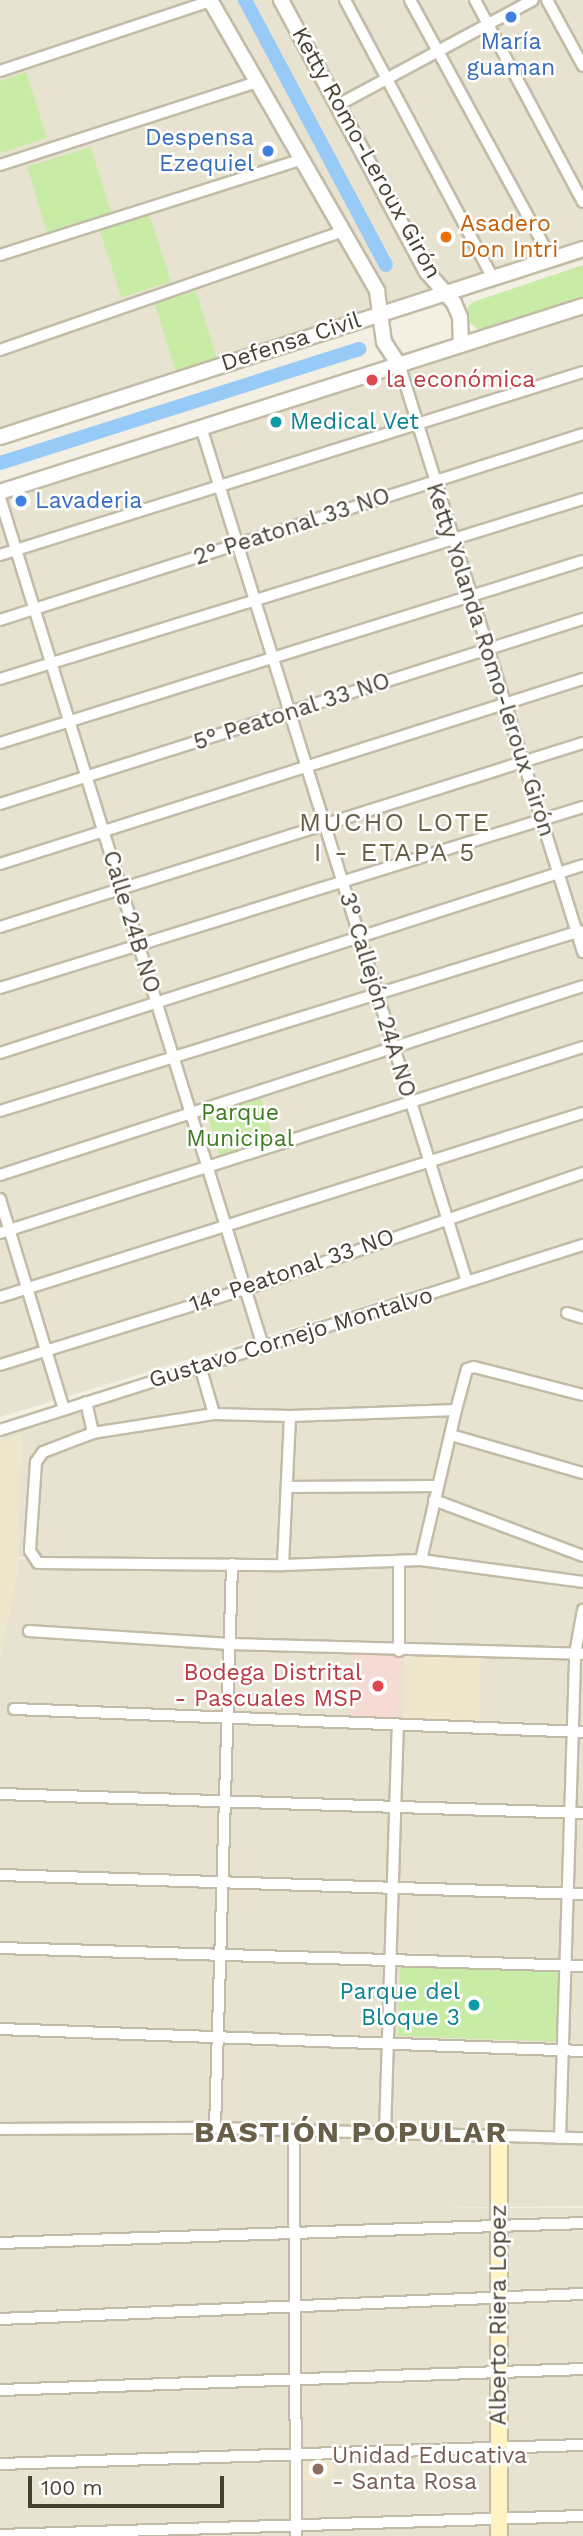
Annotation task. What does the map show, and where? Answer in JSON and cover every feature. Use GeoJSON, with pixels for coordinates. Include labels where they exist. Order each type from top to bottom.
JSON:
{"type":"FeatureCollection","features":[{"type":"Feature","properties":{"kind":"main road","name":"Alberto Riera Lopez"},"geometry":{"type":"LineString","coordinates":[[499,2136],[499,2536]]}},
{"type":"Feature","properties":{"kind":"street"},"geometry":{"type":"LineString","coordinates":[[0,71],[210,0],[377,291],[383,312],[384,342],[400,367]]}},
{"type":"Feature","properties":{"kind":"street","name":"Ketty Romo-Leroux Girón"},"geometry":{"type":"LineString","coordinates":[[281,0],[427,272],[445,292],[460,317],[461,345]]}},
{"type":"Feature","properties":{"kind":"street"},"geometry":{"type":"LineString","coordinates":[[345,0],[493,278]]}},
{"type":"Feature","properties":{"kind":"street"},"geometry":{"type":"LineString","coordinates":[[410,0],[551,259]]}},
{"type":"Feature","properties":{"kind":"street"},"geometry":{"type":"LineString","coordinates":[[475,0],[583,202]]}},
{"type":"Feature","properties":{"kind":"street"},"geometry":{"type":"LineString","coordinates":[[338,105],[533,0]]}},
{"type":"Feature","properties":{"kind":"street"},"geometry":{"type":"LineString","coordinates":[[547,0],[583,66]]}},
{"type":"Feature","properties":{"kind":"street"},"geometry":{"type":"LineString","coordinates":[[0,165],[257,82]]}},
{"type":"Feature","properties":{"kind":"street"},"geometry":{"type":"LineString","coordinates":[[0,255],[302,159]]}},
{"type":"Feature","properties":{"kind":"street"},"geometry":{"type":"LineString","coordinates":[[0,350],[344,231]]}},
{"type":"Feature","properties":{"kind":"street","name":"Defensa Civil"},"geometry":{"type":"LineString","coordinates":[[0,437],[583,249]]}},
{"type":"Feature","properties":{"kind":"street"},"geometry":{"type":"LineString","coordinates":[[0,492],[400,367],[583,306]]}},
{"type":"Feature","properties":{"kind":"street","name":"Ketty Yolanda Romo-leroux Girón"},"geometry":{"type":"LineString","coordinates":[[400,367],[415,425],[486,650],[558,873],[580,931],[583,952]]}},
{"type":"Feature","properties":{"kind":"street"},"geometry":{"type":"LineString","coordinates":[[0,555],[583,372]]}},
{"type":"Feature","properties":{"kind":"street","name":"3° Callejón 24A NO"},"geometry":{"type":"LineString","coordinates":[[201,427],[467,1282]]}},
{"type":"Feature","properties":{"kind":"street","name":"2° Peatonal 33 NO"},"geometry":{"type":"LineString","coordinates":[[0,620],[583,434]]}},
{"type":"Feature","properties":{"kind":"street","name":"Calle 24B NO"},"geometry":{"type":"LineString","coordinates":[[0,498],[263,1346]]}},
{"type":"Feature","properties":{"kind":"street"},"geometry":{"type":"LineString","coordinates":[[0,679],[256,603],[583,499]]}},
{"type":"Feature","properties":{"kind":"street"},"geometry":{"type":"LineString","coordinates":[[0,743],[273,660],[583,561]]}},
{"type":"Feature","properties":{"kind":"street","name":"5° Peatonal 33 NO"},"geometry":{"type":"LineString","coordinates":[[0,804],[583,619]]}},
{"type":"Feature","properties":{"kind":"street"},"geometry":{"type":"LineString","coordinates":[[0,864],[583,679]]}},
{"type":"Feature","properties":{"kind":"street"},"geometry":{"type":"LineString","coordinates":[[0,927],[583,743]]}},
{"type":"Feature","properties":{"kind":"street"},"geometry":{"type":"LineString","coordinates":[[0,988],[583,807]]}},
{"type":"Feature","properties":{"kind":"street"},"geometry":{"type":"LineString","coordinates":[[0,1053],[155,1000],[583,865]]}},
{"type":"Feature","properties":{"kind":"street"},"geometry":{"type":"LineString","coordinates":[[0,1111],[580,931]]}},
{"type":"Feature","properties":{"kind":"street"},"geometry":{"type":"LineString","coordinates":[[0,1175],[190,1111],[583,986]]}},
{"type":"Feature","properties":{"kind":"street"},"geometry":{"type":"LineString","coordinates":[[5,1231],[583,1047]]}},
{"type":"Feature","properties":{"kind":"street"},"geometry":{"type":"LineString","coordinates":[[0,1297],[583,1113]]}},
{"type":"Feature","properties":{"kind":"street","name":"14° Peatonal 33 NO"},"geometry":{"type":"LineString","coordinates":[[0,1365],[43,1349],[246,1289],[583,1173]]}},
{"type":"Feature","properties":{"kind":"street"},"geometry":{"type":"LineString","coordinates":[[0,1199],[5,1231],[28,1288],[43,1349],[64,1410]]}},
{"type":"Feature","properties":{"kind":"street","name":"Gustavo Cornejo Montalvo"},"geometry":{"type":"LineString","coordinates":[[0,1430],[583,1245]]}},
{"type":"Feature","properties":{"kind":"street"},"geometry":{"type":"LineString","coordinates":[[567,1313],[583,1318]]}},
{"type":"Feature","properties":{"kind":"street"},"geometry":{"type":"LineString","coordinates":[[200,1366],[214,1414]]}},
{"type":"Feature","properties":{"kind":"street"},"geometry":{"type":"LineString","coordinates":[[421,1560],[467,1369],[474,1367],[583,1395]]}},
{"type":"Feature","properties":{"kind":"street"},"geometry":{"type":"LineString","coordinates":[[86,1402],[93,1433]]}},
{"type":"Feature","properties":{"kind":"street"},"geometry":{"type":"LineString","coordinates":[[456,1410],[290,1416],[214,1414],[93,1433],[38,1456],[30,1551],[38,1563],[282,1565],[421,1560],[583,1582]]}},
{"type":"Feature","properties":{"kind":"street"},"geometry":{"type":"LineString","coordinates":[[282,1565],[290,1416]]}},
{"type":"Feature","properties":{"kind":"street"},"geometry":{"type":"LineString","coordinates":[[451,1435],[583,1473]]}},
{"type":"Feature","properties":{"kind":"street"},"geometry":{"type":"LineString","coordinates":[[288,1487],[438,1486]]}},
{"type":"Feature","properties":{"kind":"street"},"geometry":{"type":"LineString","coordinates":[[434,1500],[583,1556]]}},
{"type":"Feature","properties":{"kind":"street"},"geometry":{"type":"LineString","coordinates":[[399,1561],[400,1651]]}},
{"type":"Feature","properties":{"kind":"street"},"geometry":{"type":"LineString","coordinates":[[215,2128],[232,1564]]}},
{"type":"Feature","properties":{"kind":"street"},"geometry":{"type":"LineString","coordinates":[[561,2138],[571,1812],[578,1732],[579,1654],[583,1610]]}},
{"type":"Feature","properties":{"kind":"street"},"geometry":{"type":"LineString","coordinates":[[29,1632],[400,1651],[579,1654]]}},
{"type":"Feature","properties":{"kind":"street"},"geometry":{"type":"LineString","coordinates":[[14,1709],[578,1732]]}},
{"type":"Feature","properties":{"kind":"street"},"geometry":{"type":"LineString","coordinates":[[385,2133],[398,1725]]}},
{"type":"Feature","properties":{"kind":"street"},"geometry":{"type":"LineString","coordinates":[[0,1794],[583,1813]]}},
{"type":"Feature","properties":{"kind":"street"},"geometry":{"type":"LineString","coordinates":[[0,1875],[583,1894]]}},
{"type":"Feature","properties":{"kind":"street"},"geometry":{"type":"LineString","coordinates":[[0,1948],[583,1966]]}},
{"type":"Feature","properties":{"kind":"street"},"geometry":{"type":"LineString","coordinates":[[0,2029],[583,2050]]}},
{"type":"Feature","properties":{"kind":"street"},"geometry":{"type":"LineString","coordinates":[[0,2129],[215,2128],[583,2138]]}},
{"type":"Feature","properties":{"kind":"street"},"geometry":{"type":"LineString","coordinates":[[294,2130],[296,2531]]}},
{"type":"Feature","properties":{"kind":"street"},"geometry":{"type":"LineString","coordinates":[[0,2243],[583,2223]]}},
{"type":"Feature","properties":{"kind":"street"},"geometry":{"type":"LineString","coordinates":[[0,2319],[295,2304],[583,2294]]}},
{"type":"Feature","properties":{"kind":"street"},"geometry":{"type":"LineString","coordinates":[[0,2390],[583,2369]]}},
{"type":"Feature","properties":{"kind":"street"},"geometry":{"type":"LineString","coordinates":[[0,2464],[583,2445]]}},
{"type":"Feature","properties":{"kind":"street"},"geometry":{"type":"LineString","coordinates":[[0,2535],[296,2531],[583,2516]]}},
{"type":"Feature","properties":{"kind":"shaded area"},"geometry":{"type":"Polygon","coordinates":[[[0,0],[583,0],[583,260],[0,442],[0,0]]]}},
{"type":"Feature","properties":{"kind":"shaded area","name":"MUCHO LOTE I - ETAPA 5"},"geometry":{"type":"Polygon","coordinates":[[[583,312],[583,1238],[0,1417],[0,496],[583,312]]]}},
{"type":"Feature","properties":{"kind":"shaded area"},"geometry":{"type":"Polygon","coordinates":[[[583,1250],[583,2206],[0,2213],[0,1559],[108,1558],[0,1557],[0,1433],[583,1250]]]}},
{"type":"Feature","properties":{"kind":"shaded area"},"geometry":{"type":"Polygon","coordinates":[[[22,1434],[17,1575],[0,1661],[0,1442],[22,1434]]]}},
{"type":"Feature","properties":{"kind":"shaded area","name":"Bodega Distrital - Pascuales MSP"},"geometry":{"type":"Polygon","coordinates":[[[355,1652],[403,1656],[397,1719],[350,1715],[355,1652]]]}},
{"type":"Feature","properties":{"kind":"shaded area"},"geometry":{"type":"Polygon","coordinates":[[[405,1656],[481,1657],[480,1721],[404,1720],[405,1656]]]}},
{"type":"Feature","properties":{"kind":"shaded area"},"geometry":{"type":"Polygon","coordinates":[[[0,2208],[583,2208],[583,2536],[0,2536],[0,2208]]]}},
{"type":"Feature","properties":{"kind":"shaded area","name":"Unidad Educativa - Santa Rosa"},"geometry":{"type":"Polygon","coordinates":[[[302,2456],[334,2456],[334,2480],[302,2480],[302,2456]]]}},
{"type":"Feature","properties":{"kind":"green space"},"geometry":{"type":"Polygon","coordinates":[[[26,72],[47,138],[0,153],[0,81],[26,72]]]}},
{"type":"Feature","properties":{"kind":"green space"},"geometry":{"type":"Polygon","coordinates":[[[91,147],[111,213],[47,233],[27,167],[91,147]]]}},
{"type":"Feature","properties":{"kind":"green space"},"geometry":{"type":"Polygon","coordinates":[[[149,214],[171,282],[121,298],[100,230],[149,214]]]}},
{"type":"Feature","properties":{"kind":"green space"},"geometry":{"type":"Polygon","coordinates":[[[583,265],[583,301],[483,333],[468,321],[468,307],[473,302],[583,265]]]}},
{"type":"Feature","properties":{"kind":"green space"},"geometry":{"type":"Polygon","coordinates":[[[196,291],[217,360],[176,372],[155,304],[196,291]]]}},
{"type":"Feature","properties":{"kind":"green space","name":"Parque Municipal"},"geometry":{"type":"Polygon","coordinates":[[[260,1094],[274,1143],[220,1158],[206,1109],[260,1094]]]}},
{"type":"Feature","properties":{"kind":"green space"},"geometry":{"type":"Polygon","coordinates":[[[400,1965],[560,1971],[557,2042],[398,2036],[400,1965]]]}},
{"type":"Feature","properties":{"kind":"waterway"},"geometry":{"type":"LineString","coordinates":[[245,0],[386,265]]}},
{"type":"Feature","properties":{"kind":"waterway"},"geometry":{"type":"LineString","coordinates":[[0,463],[359,349]]}},
{"type":"Feature","properties":{"kind":"place","name":"María guaman"},"geometry":{"type":"Point","coordinates":[511,17]}},
{"type":"Feature","properties":{"kind":"place","name":"Despensa Ezequiel"},"geometry":{"type":"Point","coordinates":[268,151]}},
{"type":"Feature","properties":{"kind":"place","name":"Asadero Don Intri"},"geometry":{"type":"Point","coordinates":[446,237]}},
{"type":"Feature","properties":{"kind":"place","name":"la económica"},"geometry":{"type":"Point","coordinates":[372,380]}},
{"type":"Feature","properties":{"kind":"place","name":"Medical Vet"},"geometry":{"type":"Point","coordinates":[276,422]}},
{"type":"Feature","properties":{"kind":"place","name":"Lavaderia"},"geometry":{"type":"Point","coordinates":[21,501]}},
{"type":"Feature","properties":{"kind":"place","name":"Bodega Distrital - Pascuales MSP"},"geometry":{"type":"Point","coordinates":[378,1686]}},
{"type":"Feature","properties":{"kind":"place","name":"Parque del Bloque 3"},"geometry":{"type":"Point","coordinates":[474,2005]}},
{"type":"Feature","properties":{"kind":"place","name":"Unidad Educativa - Santa Rosa"},"geometry":{"type":"Point","coordinates":[318,2469]}},
{"type":"Feature","properties":{"kind":"district","name":"MUCHO LOTE I - ETAPA 5"},"geometry":{"type":"Point","coordinates":[395,838]}},
{"type":"Feature","properties":{"kind":"district","name":"BASTIÓN POPULAR"},"geometry":{"type":"Point","coordinates":[351,2132]}}]}
